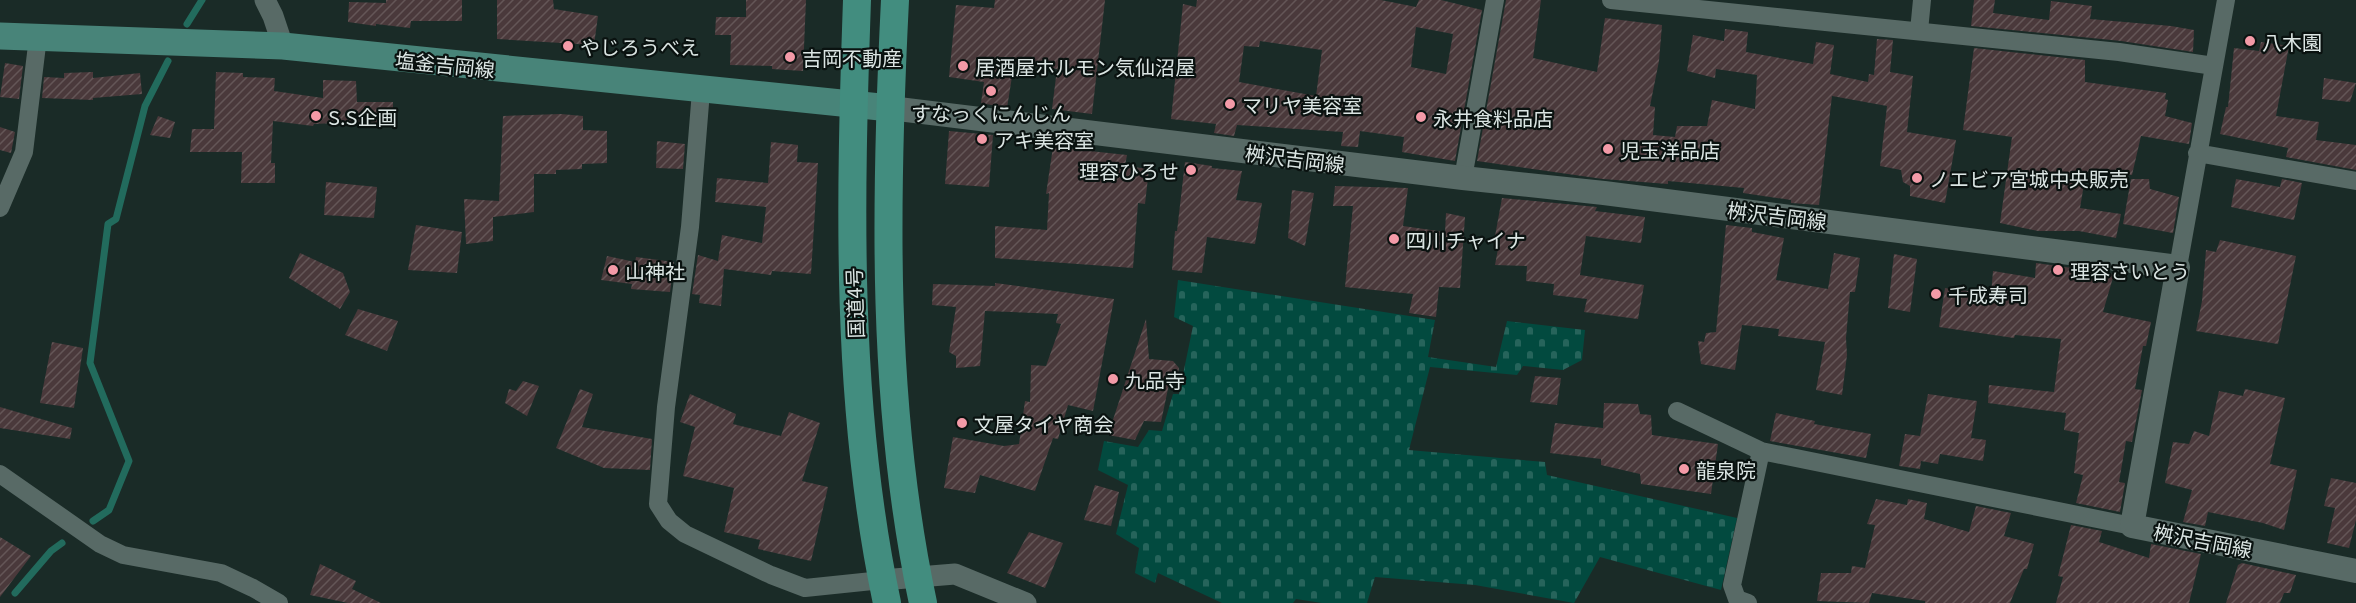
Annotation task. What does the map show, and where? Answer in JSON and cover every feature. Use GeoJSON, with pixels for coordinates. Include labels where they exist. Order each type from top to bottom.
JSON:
{"type":"FeatureCollection","features":[{"type":"Feature","properties":{"kind":"highway","name":"国道4号"},"geometry":{"type":"LineString","coordinates":[[857,0],[852,242],[856,362],[863,459],[875,547],[885,592]]}},
{"type":"Feature","properties":{"kind":"highway","name":"国道4号"},"geometry":{"type":"LineString","coordinates":[[895,0],[890,108],[891,335],[897,430],[920,590]]}},
{"type":"Feature","properties":{"kind":"main road","name":"塩釜吉岡線"},"geometry":{"type":"LineString","coordinates":[[0,36],[283,46],[701,91],[890,108]]}},
{"type":"Feature","properties":{"kind":"main road","name":"桝沢吉岡線"},"geometry":{"type":"LineString","coordinates":[[890,108],[1604,193],[2178,267],[2132,526],[2356,571]]}},
{"type":"Feature","properties":{"kind":"street"},"geometry":{"type":"LineString","coordinates":[[265,0],[283,46]]}},
{"type":"Feature","properties":{"kind":"street"},"geometry":{"type":"LineString","coordinates":[[1463,178],[1495,0]]}},
{"type":"Feature","properties":{"kind":"street"},"geometry":{"type":"LineString","coordinates":[[1611,0],[2119,52],[2214,66]]}},
{"type":"Feature","properties":{"kind":"street"},"geometry":{"type":"LineString","coordinates":[[1919,31],[1922,0]]}},
{"type":"Feature","properties":{"kind":"street"},"geometry":{"type":"LineString","coordinates":[[2178,267],[2226,0]]}},
{"type":"Feature","properties":{"kind":"street"},"geometry":{"type":"LineString","coordinates":[[0,208],[24,152],[38,38]]}},
{"type":"Feature","properties":{"kind":"street"},"geometry":{"type":"LineString","coordinates":[[701,91],[690,227],[666,407],[658,504],[669,521],[685,534],[771,575],[806,588],[885,592],[920,590],[955,573],[1026,603]]}},
{"type":"Feature","properties":{"kind":"street"},"geometry":{"type":"LineString","coordinates":[[2197,153],[2356,181]]}},
{"type":"Feature","properties":{"kind":"street"},"geometry":{"type":"LineString","coordinates":[[1677,411],[1761,451],[2132,526]]}},
{"type":"Feature","properties":{"kind":"street"},"geometry":{"type":"LineString","coordinates":[[1748,603],[1737,599],[1732,585],[1761,451]]}},
{"type":"Feature","properties":{"kind":"street"},"geometry":{"type":"LineString","coordinates":[[0,474],[100,544],[123,555],[221,573],[279,603]]}},
{"type":"Feature","properties":{"kind":"green space"},"geometry":{"type":"Polygon","coordinates":[[[1178,280],[1435,320],[1428,357],[1496,367],[1507,321],[1585,330],[1582,360],[1563,370],[1523,366],[1517,375],[1430,367],[1409,450],[1545,462],[1547,475],[1737,518],[1721,590],[1600,557],[1574,603],[1475,585],[1375,577],[1367,603],[1322,603],[1296,599],[1293,603],[1222,603],[1158,573],[1155,583],[1135,573],[1139,548],[1116,534],[1128,485],[1098,470],[1104,441],[1138,447],[1149,430],[1162,431],[1173,394],[1179,394],[1193,326],[1174,317],[1178,280]]]}},
{"type":"Feature","properties":{"kind":"building"},"geometry":{"type":"Polygon","coordinates":[[[386,0],[462,0],[462,21],[411,21],[410,28],[348,22],[349,2],[386,3],[386,0]]]}},
{"type":"Feature","properties":{"kind":"building"},"geometry":{"type":"Polygon","coordinates":[[[497,0],[553,0],[554,9],[598,16],[594,45],[497,39],[497,0]]]}},
{"type":"Feature","properties":{"kind":"building"},"geometry":{"type":"Polygon","coordinates":[[[746,0],[806,0],[803,71],[772,69],[772,66],[730,65],[731,35],[715,35],[716,17],[746,17],[746,0]]]}},
{"type":"Feature","properties":{"kind":"building"},"geometry":{"type":"Polygon","coordinates":[[[995,0],[1105,0],[1092,114],[1052,109],[1057,69],[1014,64],[1007,108],[981,103],[984,82],[949,77],[956,5],[994,8],[995,0]]]}},
{"type":"Feature","properties":{"kind":"building"},"geometry":{"type":"Polygon","coordinates":[[[1197,0],[1381,0],[1416,7],[1419,0],[1441,0],[1482,10],[1455,161],[1402,152],[1404,137],[1360,131],[1358,147],[1341,146],[1343,132],[1237,125],[1234,136],[1214,133],[1216,124],[1171,119],[1183,4],[1196,7],[1197,0]],[[1416,27],[1411,67],[1446,74],[1453,34],[1416,27]],[[1260,41],[1259,47],[1244,46],[1239,82],[1316,96],[1322,50],[1260,41]]]}},
{"type":"Feature","properties":{"kind":"building"},"geometry":{"type":"Polygon","coordinates":[[[1506,0],[1541,0],[1533,58],[1597,72],[1605,18],[1662,25],[1659,61],[1650,106],[1655,107],[1653,135],[1675,137],[1677,126],[1707,126],[1712,100],[1755,109],[1757,75],[1716,69],[1715,78],[1687,71],[1693,35],[1724,41],[1725,29],[1748,32],[1746,52],[1813,64],[1816,42],[1834,45],[1830,74],[1868,82],[1869,74],[1874,75],[1877,39],[1893,40],[1890,72],[1913,76],[1907,132],[1956,140],[1945,203],[1910,196],[1910,186],[1903,182],[1901,170],[1880,166],[1887,106],[1832,96],[1819,205],[1791,203],[1791,200],[1743,193],[1744,188],[1668,181],[1668,184],[1603,179],[1477,161],[1506,0]]]}},
{"type":"Feature","properties":{"kind":"building"},"geometry":{"type":"Polygon","coordinates":[[[1974,0],[1995,0],[1993,13],[2049,20],[2051,1],[2092,6],[2090,19],[2194,30],[2193,52],[2121,41],[1971,26],[1974,0]]]}},
{"type":"Feature","properties":{"kind":"building"},"geometry":{"type":"Polygon","coordinates":[[[2261,42],[2289,46],[2276,116],[2319,122],[2316,140],[2356,145],[2356,170],[2286,157],[2288,148],[2220,134],[2226,107],[2228,107],[2234,48],[2259,51],[2261,42]]]}},
{"type":"Feature","properties":{"kind":"building"},"geometry":{"type":"Polygon","coordinates":[[[1974,48],[2085,60],[2085,82],[2166,93],[2165,99],[2168,100],[2165,116],[2192,123],[2189,144],[2141,136],[2132,175],[2089,170],[2086,172],[2080,208],[2121,214],[2116,238],[2079,231],[2038,231],[2000,223],[2012,137],[1963,130],[1974,48]]]}},
{"type":"Feature","properties":{"kind":"building"},"geometry":{"type":"Polygon","coordinates":[[[5,63],[23,66],[19,99],[0,97],[5,63]]]}},
{"type":"Feature","properties":{"kind":"building"},"geometry":{"type":"Polygon","coordinates":[[[93,72],[93,78],[140,73],[142,94],[93,98],[93,100],[42,98],[44,77],[64,78],[64,73],[93,72]]]}},
{"type":"Feature","properties":{"kind":"building"},"geometry":{"type":"Polygon","coordinates":[[[216,72],[243,73],[243,77],[275,78],[274,91],[323,98],[323,80],[356,81],[357,102],[393,102],[393,126],[360,126],[360,122],[314,124],[313,126],[273,121],[271,163],[275,163],[275,183],[241,183],[242,152],[190,152],[192,129],[214,129],[216,72]]]}},
{"type":"Feature","properties":{"kind":"building"},"geometry":{"type":"Polygon","coordinates":[[[2324,78],[2356,83],[2350,102],[2322,99],[2324,78]]]}},
{"type":"Feature","properties":{"kind":"building"},"geometry":{"type":"Polygon","coordinates":[[[561,114],[583,116],[583,130],[607,131],[607,163],[582,164],[582,169],[556,170],[556,174],[534,174],[534,212],[493,217],[493,241],[466,244],[464,199],[499,201],[503,116],[561,114]]]}},
{"type":"Feature","properties":{"kind":"building"},"geometry":{"type":"Polygon","coordinates":[[[158,116],[175,122],[170,138],[150,135],[158,116]]]}},
{"type":"Feature","properties":{"kind":"building"},"geometry":{"type":"Polygon","coordinates":[[[0,127],[15,132],[11,153],[0,150],[0,127]]]}},
{"type":"Feature","properties":{"kind":"building"},"geometry":{"type":"Polygon","coordinates":[[[949,131],[993,135],[989,187],[945,184],[949,131]]]}},
{"type":"Feature","properties":{"kind":"building"},"geometry":{"type":"Polygon","coordinates":[[[657,141],[685,144],[683,169],[656,168],[657,141]]]}},
{"type":"Feature","properties":{"kind":"building"},"geometry":{"type":"Polygon","coordinates":[[[771,142],[798,145],[797,162],[818,163],[811,274],[772,271],[771,275],[724,269],[721,306],[699,303],[700,295],[692,294],[698,255],[718,261],[722,235],[762,243],[766,207],[715,202],[717,178],[768,183],[771,142]]]}},
{"type":"Feature","properties":{"kind":"building"},"geometry":{"type":"Polygon","coordinates":[[[1053,147],[1127,155],[1125,166],[1149,169],[1145,204],[1138,203],[1133,268],[995,258],[995,226],[1047,230],[1049,193],[1046,194],[1053,147]]]}},
{"type":"Feature","properties":{"kind":"building"},"geometry":{"type":"Polygon","coordinates":[[[1185,162],[1242,171],[1236,200],[1262,203],[1255,244],[1207,237],[1202,273],[1172,270],[1185,162]]]}},
{"type":"Feature","properties":{"kind":"building"},"geometry":{"type":"Polygon","coordinates":[[[2131,179],[2149,179],[2150,189],[2179,197],[2173,233],[2123,224],[2131,179]]]}},
{"type":"Feature","properties":{"kind":"building"},"geometry":{"type":"Polygon","coordinates":[[[2236,179],[2280,187],[2282,179],[2302,183],[2294,220],[2231,207],[2236,179]]]}},
{"type":"Feature","properties":{"kind":"building"},"geometry":{"type":"Polygon","coordinates":[[[326,182],[377,187],[374,218],[324,215],[326,182]]]}},
{"type":"Feature","properties":{"kind":"building"},"geometry":{"type":"Polygon","coordinates":[[[1335,186],[1408,188],[1403,226],[1445,232],[1446,213],[1465,217],[1460,288],[1439,287],[1436,317],[1409,313],[1413,294],[1345,287],[1353,206],[1333,206],[1335,186]]]}},
{"type":"Feature","properties":{"kind":"building"},"geometry":{"type":"Polygon","coordinates":[[[1292,190],[1314,193],[1305,246],[1288,238],[1292,190]]]}},
{"type":"Feature","properties":{"kind":"building"},"geometry":{"type":"Polygon","coordinates":[[[1502,198],[1597,207],[1595,211],[1645,217],[1641,243],[1586,236],[1580,275],[1644,285],[1638,319],[1584,312],[1587,299],[1553,295],[1554,284],[1526,281],[1527,266],[1495,265],[1500,238],[1495,236],[1502,198]]]}},
{"type":"Feature","properties":{"kind":"building"},"geometry":{"type":"Polygon","coordinates":[[[416,225],[462,232],[457,273],[408,270],[416,225]]]}},
{"type":"Feature","properties":{"kind":"building"},"geometry":{"type":"Polygon","coordinates":[[[1726,225],[1752,228],[1752,232],[1784,238],[1776,280],[1828,289],[1834,253],[1860,258],[1855,292],[1850,292],[1846,338],[1847,355],[1842,395],[1816,390],[1825,342],[1778,336],[1779,329],[1742,325],[1735,370],[1701,364],[1698,341],[1704,342],[1706,333],[1716,332],[1726,225]]]}},
{"type":"Feature","properties":{"kind":"building"},"geometry":{"type":"Polygon","coordinates":[[[2220,240],[2296,256],[2278,344],[2196,331],[2202,301],[2206,250],[2216,252],[2220,240]]]}},
{"type":"Feature","properties":{"kind":"building"},"geometry":{"type":"Polygon","coordinates":[[[300,253],[343,273],[350,292],[340,309],[289,278],[300,253]]]}},
{"type":"Feature","properties":{"kind":"building"},"geometry":{"type":"Polygon","coordinates":[[[1894,254],[1917,259],[1910,312],[1888,308],[1894,254]]]}},
{"type":"Feature","properties":{"kind":"building"},"geometry":{"type":"Polygon","coordinates":[[[607,256],[635,262],[636,257],[674,262],[670,292],[631,289],[632,284],[601,280],[607,256]]]}},
{"type":"Feature","properties":{"kind":"building"},"geometry":{"type":"Polygon","coordinates":[[[2036,263],[2072,268],[2071,270],[2114,274],[2103,312],[2151,322],[2146,346],[2143,346],[2135,389],[2142,390],[2132,442],[2126,441],[2119,482],[2125,483],[2120,512],[2076,503],[2083,475],[2074,473],[2079,433],[2064,430],[2066,413],[1988,403],[1989,385],[2054,392],[2061,339],[2015,335],[2014,338],[1939,327],[1945,288],[1991,294],[1993,271],[2035,278],[2036,263]]]}},
{"type":"Feature","properties":{"kind":"building"},"geometry":{"type":"Polygon","coordinates":[[[995,283],[1114,299],[1093,411],[1068,405],[1058,439],[1053,438],[1035,491],[980,475],[975,493],[944,488],[953,437],[1004,446],[1019,444],[1025,401],[1030,402],[1031,365],[1046,366],[1061,324],[1056,323],[1058,314],[985,311],[980,366],[956,368],[956,356],[949,352],[956,307],[932,305],[933,284],[995,286],[995,283]]]}},
{"type":"Feature","properties":{"kind":"building"},"geometry":{"type":"Polygon","coordinates":[[[358,309],[398,321],[387,351],[345,335],[358,309]]]}},
{"type":"Feature","properties":{"kind":"building"},"geometry":{"type":"Polygon","coordinates":[[[1146,319],[1149,359],[1173,361],[1179,368],[1176,385],[1169,384],[1161,422],[1144,421],[1135,440],[1108,435],[1146,319]]]}},
{"type":"Feature","properties":{"kind":"building"},"geometry":{"type":"Polygon","coordinates":[[[52,342],[83,348],[74,408],[40,403],[52,342]]]}},
{"type":"Feature","properties":{"kind":"building"},"geometry":{"type":"Polygon","coordinates":[[[1535,376],[1561,378],[1557,405],[1530,402],[1535,376]]]}},
{"type":"Feature","properties":{"kind":"building"},"geometry":{"type":"Polygon","coordinates":[[[523,381],[539,386],[527,416],[505,403],[509,389],[516,391],[523,381]]]}},
{"type":"Feature","properties":{"kind":"building"},"geometry":{"type":"Polygon","coordinates":[[[580,389],[593,394],[582,427],[652,439],[650,470],[604,468],[556,448],[580,389]]]}},
{"type":"Feature","properties":{"kind":"building"},"geometry":{"type":"Polygon","coordinates":[[[2245,389],[2285,398],[2270,464],[2297,470],[2284,530],[2263,523],[2208,512],[2205,526],[2183,522],[2192,490],[2165,483],[2173,442],[2189,444],[2194,431],[2209,436],[2219,391],[2243,396],[2245,389]]]}},
{"type":"Feature","properties":{"kind":"building"},"geometry":{"type":"Polygon","coordinates":[[[690,394],[736,414],[733,424],[781,436],[789,412],[820,423],[802,481],[828,487],[811,561],[758,549],[760,540],[724,532],[734,488],[683,476],[695,427],[680,422],[690,394]]]}},
{"type":"Feature","properties":{"kind":"building"},"geometry":{"type":"Polygon","coordinates":[[[1928,394],[1977,401],[1971,438],[1986,440],[1983,461],[1940,454],[1938,464],[1921,461],[1920,469],[1899,466],[1905,434],[1920,436],[1928,394]]]}},
{"type":"Feature","properties":{"kind":"building"},"geometry":{"type":"Polygon","coordinates":[[[1604,403],[1638,404],[1640,414],[1651,415],[1652,435],[1718,444],[1711,494],[1641,484],[1640,474],[1601,465],[1601,459],[1550,453],[1555,423],[1603,428],[1604,403]]]}},
{"type":"Feature","properties":{"kind":"building"},"geometry":{"type":"Polygon","coordinates":[[[0,407],[72,428],[70,439],[0,428],[0,407]]]}},
{"type":"Feature","properties":{"kind":"building"},"geometry":{"type":"Polygon","coordinates":[[[1776,413],[1815,421],[1814,424],[1871,434],[1866,458],[1770,441],[1776,413]]]}},
{"type":"Feature","properties":{"kind":"building"},"geometry":{"type":"Polygon","coordinates":[[[2331,478],[2356,483],[2356,520],[2349,548],[2327,543],[2335,508],[2324,506],[2331,478]]]}},
{"type":"Feature","properties":{"kind":"building"},"geometry":{"type":"Polygon","coordinates":[[[1095,485],[1119,492],[1111,526],[1084,520],[1095,485]]]}},
{"type":"Feature","properties":{"kind":"building"},"geometry":{"type":"Polygon","coordinates":[[[1876,499],[1907,505],[1908,499],[1927,503],[1924,519],[1969,532],[1976,506],[2011,513],[2004,536],[2034,544],[2027,569],[2024,569],[2010,603],[1925,603],[1925,601],[1872,593],[1869,603],[1817,601],[1821,573],[1851,573],[1852,566],[1865,568],[1875,525],[1867,524],[1876,499]]]}},
{"type":"Feature","properties":{"kind":"building"},"geometry":{"type":"Polygon","coordinates":[[[2071,525],[2102,531],[2099,542],[2149,558],[2151,544],[2201,554],[2189,603],[2056,603],[2063,577],[2058,576],[2071,525]]]}},
{"type":"Feature","properties":{"kind":"building"},"geometry":{"type":"Polygon","coordinates":[[[1029,532],[1063,543],[1045,588],[1007,573],[1029,532]]]}},
{"type":"Feature","properties":{"kind":"building"},"geometry":{"type":"Polygon","coordinates":[[[0,537],[31,556],[0,597],[0,537]]]}},
{"type":"Feature","properties":{"kind":"building"},"geometry":{"type":"Polygon","coordinates":[[[2242,563],[2296,575],[2290,593],[2284,593],[2280,603],[2226,603],[2238,565],[2242,563]]]}},
{"type":"Feature","properties":{"kind":"building"},"geometry":{"type":"Polygon","coordinates":[[[320,564],[356,581],[352,589],[381,603],[348,603],[310,595],[320,564]]]}},
{"type":"Feature","properties":{"kind":"waterway"},"geometry":{"type":"LineString","coordinates":[[187,24],[202,0]]}},
{"type":"Feature","properties":{"kind":"waterway"},"geometry":{"type":"LineString","coordinates":[[93,521],[109,510],[129,461],[90,363],[108,224],[116,219],[145,106],[168,61]]}},
{"type":"Feature","properties":{"kind":"waterway"},"geometry":{"type":"LineString","coordinates":[[15,593],[51,551],[62,543]]}},
{"type":"Feature","properties":{"kind":"place","name":"八木園"},"geometry":{"type":"Point","coordinates":[2250,41]}},
{"type":"Feature","properties":{"kind":"place","name":"やじろうべえ"},"geometry":{"type":"Point","coordinates":[568,46]}},
{"type":"Feature","properties":{"kind":"place","name":"吉岡不動産"},"geometry":{"type":"Point","coordinates":[790,57]}},
{"type":"Feature","properties":{"kind":"place","name":"居酒屋ホルモン気仙沼屋"},"geometry":{"type":"Point","coordinates":[963,66]}},
{"type":"Feature","properties":{"kind":"place","name":"すなっくにんじん"},"geometry":{"type":"Point","coordinates":[991,91]}},
{"type":"Feature","properties":{"kind":"place","name":"マリヤ美容室"},"geometry":{"type":"Point","coordinates":[1230,104]}},
{"type":"Feature","properties":{"kind":"place","name":"S.S企画"},"geometry":{"type":"Point","coordinates":[316,116]}},
{"type":"Feature","properties":{"kind":"place","name":"永井食料品店"},"geometry":{"type":"Point","coordinates":[1421,117]}},
{"type":"Feature","properties":{"kind":"place","name":"アキ美容室"},"geometry":{"type":"Point","coordinates":[982,139]}},
{"type":"Feature","properties":{"kind":"place","name":"児玉洋品店"},"geometry":{"type":"Point","coordinates":[1608,149]}},
{"type":"Feature","properties":{"kind":"place","name":"理容ひろせ"},"geometry":{"type":"Point","coordinates":[1191,170]}},
{"type":"Feature","properties":{"kind":"place","name":"ノエビア宮城中央販売"},"geometry":{"type":"Point","coordinates":[1917,178]}},
{"type":"Feature","properties":{"kind":"place","name":"四川チャイナ"},"geometry":{"type":"Point","coordinates":[1394,239]}},
{"type":"Feature","properties":{"kind":"place","name":"山神社"},"geometry":{"type":"Point","coordinates":[613,270]}},
{"type":"Feature","properties":{"kind":"place","name":"理容さいとう"},"geometry":{"type":"Point","coordinates":[2058,270]}},
{"type":"Feature","properties":{"kind":"place","name":"千成寿司"},"geometry":{"type":"Point","coordinates":[1936,294]}},
{"type":"Feature","properties":{"kind":"place","name":"九品寺"},"geometry":{"type":"Point","coordinates":[1113,379]}},
{"type":"Feature","properties":{"kind":"place","name":"文屋タイヤ商会"},"geometry":{"type":"Point","coordinates":[962,423]}},
{"type":"Feature","properties":{"kind":"place","name":"龍泉院"},"geometry":{"type":"Point","coordinates":[1684,469]}}]}
